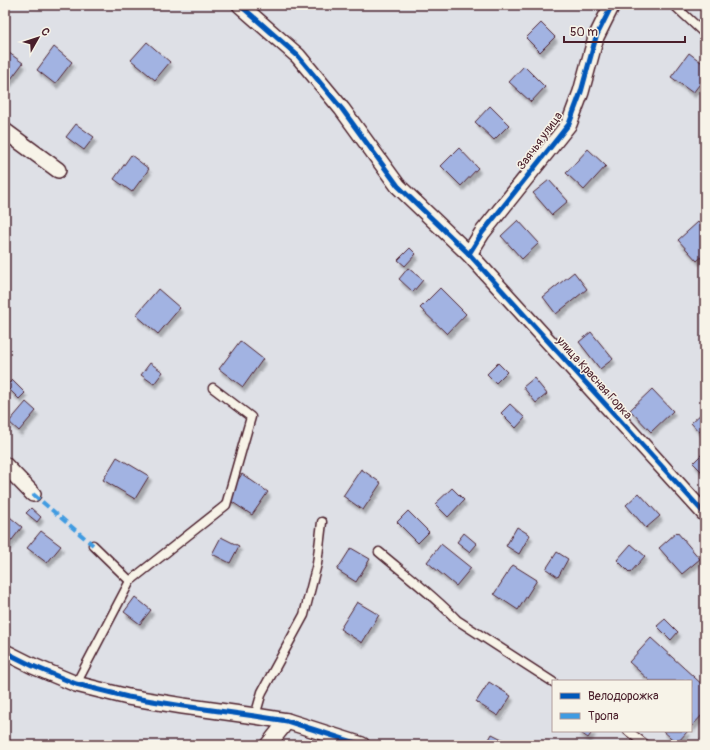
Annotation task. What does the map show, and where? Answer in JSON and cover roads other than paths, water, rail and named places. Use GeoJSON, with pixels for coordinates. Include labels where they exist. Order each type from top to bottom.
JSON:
{"type":"FeatureCollection","features":[{"type":"Feature","properties":{"kind":"street","name":"улица Красная Горка"},"geometry":{"type":"LineString","coordinates":[[240,5],[298,56],[342,109],[398,186],[469,254],[705,514]]}},
{"type":"Feature","properties":{"kind":"street","name":"Заячья улица"},"geometry":{"type":"LineString","coordinates":[[469,254],[482,233],[568,124],[581,92],[596,37],[612,5]]}},
{"type":"Feature","properties":{"kind":"street"},"geometry":{"type":"LineString","coordinates":[[5,131],[58,170]]}},
{"type":"Feature","properties":{"kind":"street"},"geometry":{"type":"LineString","coordinates":[[5,465],[33,494]]}},
{"type":"Feature","properties":{"kind":"street"},"geometry":{"type":"LineString","coordinates":[[5,652],[33,666],[76,684],[128,697],[286,721],[362,745]]}},
{"type":"Feature","properties":{"kind":"street"},"geometry":{"type":"LineString","coordinates":[[268,745],[286,721]]}},
{"type":"Feature","properties":{"kind":"lane"},"geometry":{"type":"LineString","coordinates":[[674,5],[705,34]]}},
{"type":"Feature","properties":{"kind":"lane"},"geometry":{"type":"LineString","coordinates":[[76,684],[130,581],[226,505],[250,417],[213,388]]}},
{"type":"Feature","properties":{"kind":"lane"},"geometry":{"type":"LineString","coordinates":[[255,716],[262,692],[304,615],[318,564],[322,522]]}},
{"type":"Feature","properties":{"kind":"lane"},"geometry":{"type":"LineString","coordinates":[[93,545],[130,581]]}},
{"type":"Feature","properties":{"kind":"lane"},"geometry":{"type":"LineString","coordinates":[[379,552],[421,587],[457,620],[552,681]]}},
{"type":"Feature","properties":{"kind":"lane"},"geometry":{"type":"LineString","coordinates":[[629,732],[646,745]]}}]}
